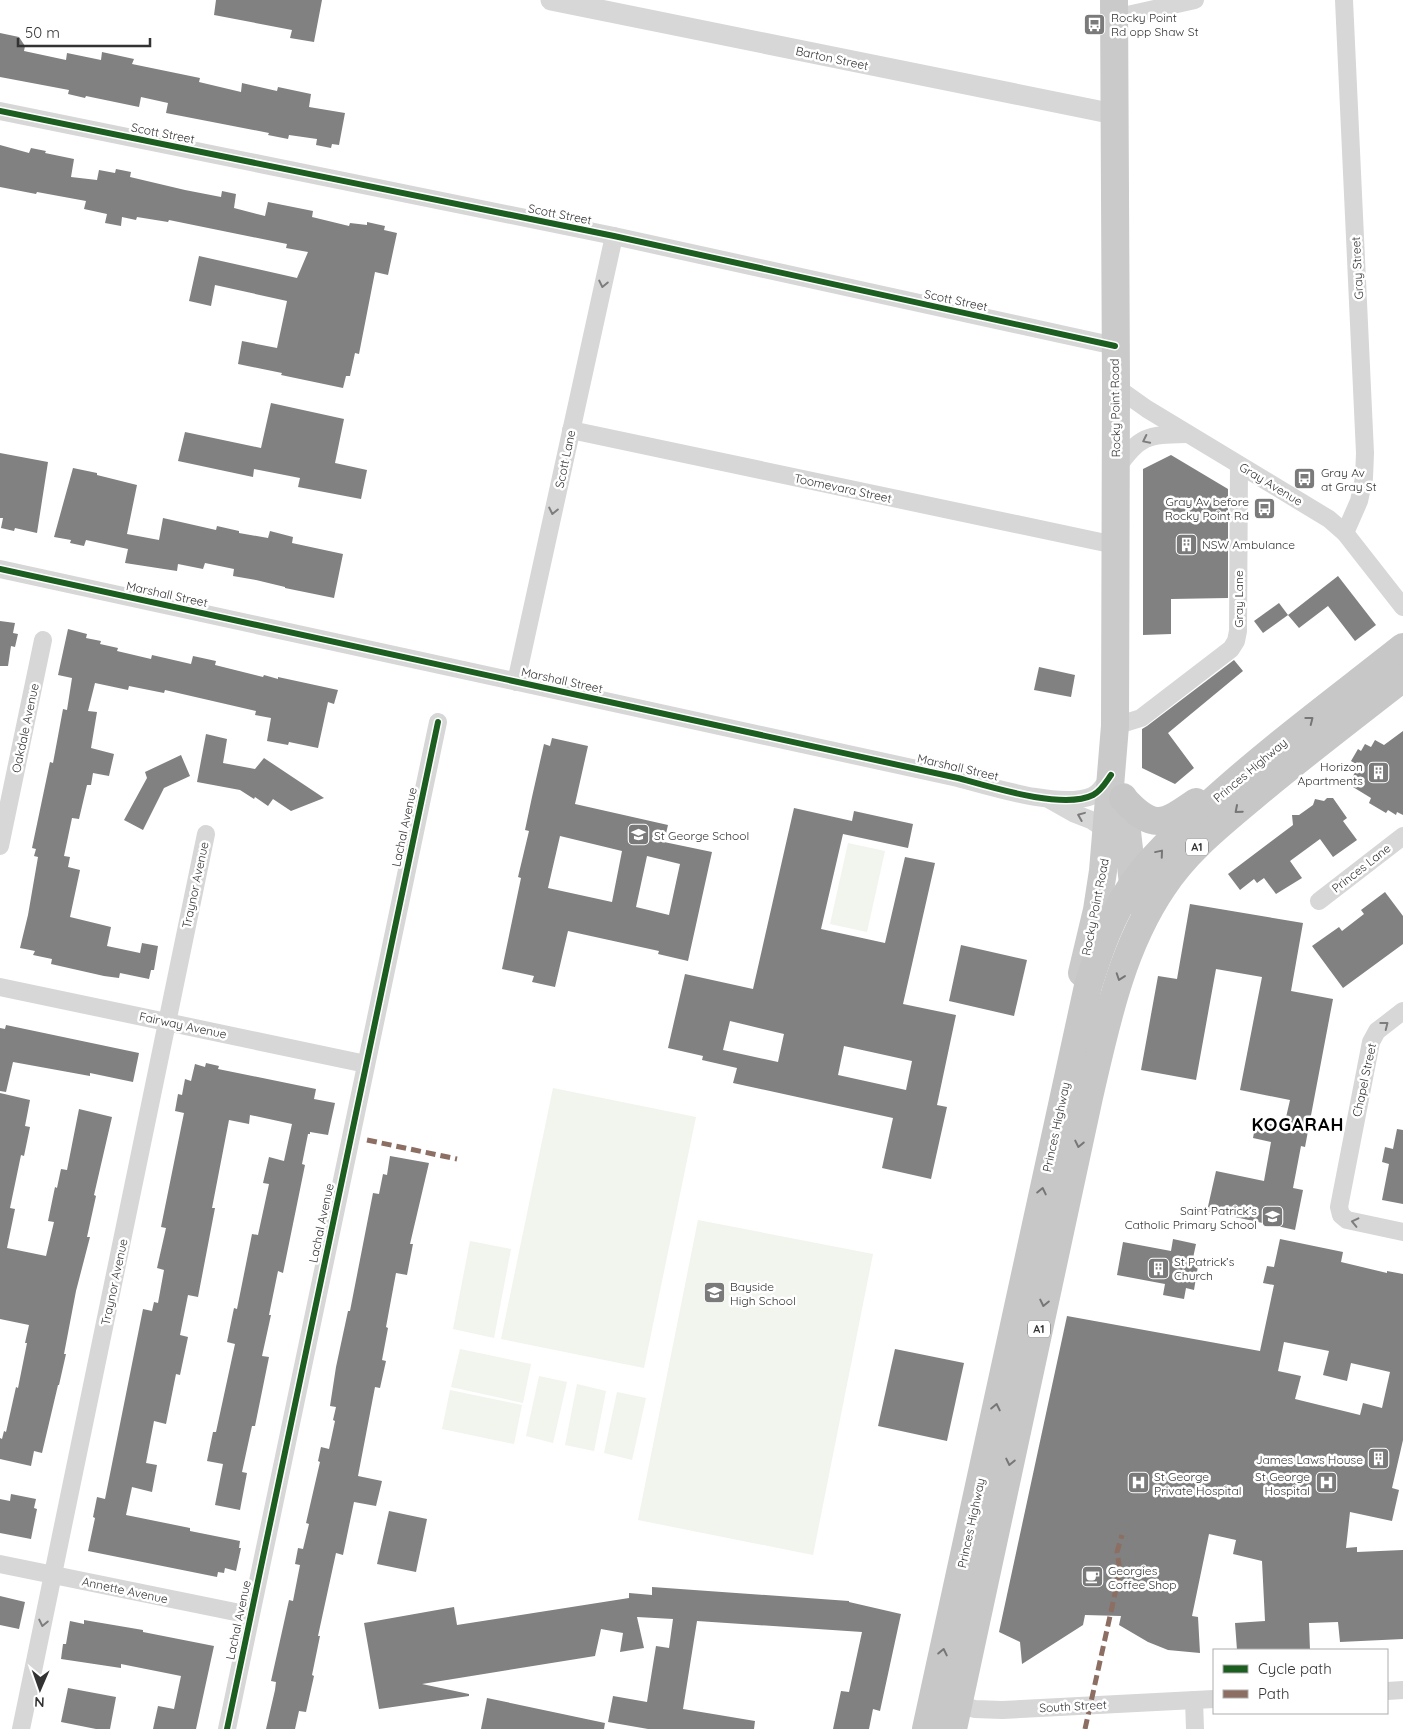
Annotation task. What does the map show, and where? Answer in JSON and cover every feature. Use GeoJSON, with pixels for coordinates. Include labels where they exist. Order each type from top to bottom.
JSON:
{"type":"FeatureCollection","features":[{"type":"Feature","properties":{"kind":"highway","name":"Princes Highway"},"geometry":{"type":"LineString","coordinates":[[948,1711],[1065,1085],[1088,986],[1097,956],[1116,914],[1133,884],[1170,841],[1258,761],[1403,647]]}},
{"type":"Feature","properties":{"kind":"highway","name":"Princes Highway"},"geometry":{"type":"LineString","coordinates":[[926,1729],[948,1711],[1091,1088],[1120,975],[1138,932],[1164,885],[1200,844],[1275,778],[1403,678]]}},
{"type":"Feature","properties":{"kind":"highway"},"geometry":{"type":"LineString","coordinates":[[1117,787],[1140,816],[1158,821],[1177,815],[1258,761]]}},
{"type":"Feature","properties":{"kind":"main road","name":"Rocky Point Road"},"geometry":{"type":"LineString","coordinates":[[1114,9],[1116,387],[1114,726],[1117,787],[1133,884],[1138,932]]}},
{"type":"Feature","properties":{"kind":"main road","name":"Rocky Point Road"},"geometry":{"type":"LineString","coordinates":[[1065,1085],[1063,1049],[1097,910],[1107,838],[1117,787]]}},
{"type":"Feature","properties":{"kind":"street","name":"Barton Street"},"geometry":{"type":"LineString","coordinates":[[551,0],[1114,114]]}},
{"type":"Feature","properties":{"kind":"street"},"geometry":{"type":"LineString","coordinates":[[1114,9],[1195,0]]}},
{"type":"Feature","properties":{"kind":"street","name":"Gray Street"},"geometry":{"type":"LineString","coordinates":[[1344,0],[1365,453],[1364,478],[1359,501],[1345,533]]}},
{"type":"Feature","properties":{"kind":"street","name":"Scott Street"},"geometry":{"type":"LineString","coordinates":[[0,111],[614,236],[1115,346]]}},
{"type":"Feature","properties":{"kind":"street","name":"Scott Lane"},"geometry":{"type":"LineString","coordinates":[[516,682],[614,236]]}},
{"type":"Feature","properties":{"kind":"street","name":"Gray Avenue"},"geometry":{"type":"LineString","coordinates":[[1116,387],[1187,434],[1321,515],[1345,533],[1403,608]]}},
{"type":"Feature","properties":{"kind":"street","name":"Toomevara Street"},"geometry":{"type":"LineString","coordinates":[[571,430],[1115,546]]}},
{"type":"Feature","properties":{"kind":"street"},"geometry":{"type":"LineString","coordinates":[[1116,469],[1131,449],[1143,440],[1158,435],[1187,434]]}},
{"type":"Feature","properties":{"kind":"street","name":"Gray Lane"},"geometry":{"type":"LineString","coordinates":[[1114,726],[1141,718],[1231,649],[1236,641],[1238,631],[1239,465]]}},
{"type":"Feature","properties":{"kind":"street","name":"Marshall Street"},"geometry":{"type":"LineString","coordinates":[[0,569],[958,778],[1050,800],[1073,813],[1091,820],[1100,826],[1107,838]]}},
{"type":"Feature","properties":{"kind":"street","name":"Oakdale Avenue"},"geometry":{"type":"LineString","coordinates":[[0,846],[43,640]]}},
{"type":"Feature","properties":{"kind":"street","name":"Lachal Avenue"},"geometry":{"type":"LineString","coordinates":[[227,1729],[438,722]]}},
{"type":"Feature","properties":{"kind":"street","name":"Marshall Street"},"geometry":{"type":"LineString","coordinates":[[1050,800],[1091,796],[1103,786],[1117,787]]}},
{"type":"Feature","properties":{"kind":"street","name":"Traynor Avenue"},"geometry":{"type":"LineString","coordinates":[[21,1729],[206,834]]}},
{"type":"Feature","properties":{"kind":"street","name":"Princes Lane"},"geometry":{"type":"LineString","coordinates":[[1319,901],[1403,836]]}},
{"type":"Feature","properties":{"kind":"street","name":"Fairway Avenue"},"geometry":{"type":"LineString","coordinates":[[0,987],[366,1064]]}},
{"type":"Feature","properties":{"kind":"street","name":"Chapel Street"},"geometry":{"type":"LineString","coordinates":[[1403,1011],[1376,1031],[1371,1042],[1339,1207],[1341,1215],[1347,1220],[1403,1232]]}},
{"type":"Feature","properties":{"kind":"street","name":"Annette Avenue"},"geometry":{"type":"LineString","coordinates":[[0,1564],[250,1615]]}},
{"type":"Feature","properties":{"kind":"street"},"geometry":{"type":"LineString","coordinates":[[1388,1691],[1403,1690]]}},
{"type":"Feature","properties":{"kind":"street","name":"South Street"},"geometry":{"type":"LineString","coordinates":[[948,1711],[1213,1699]]}},
{"type":"Feature","properties":{"kind":"street"},"geometry":{"type":"LineString","coordinates":[[1194,1700],[1195,1729]]}},
{"type":"Feature","properties":{"kind":"shaded area"},"geometry":{"type":"Polygon","coordinates":[[[848,843],[885,851],[867,932],[830,924],[848,843]]]}},
{"type":"Feature","properties":{"kind":"shaded area"},"geometry":{"type":"Polygon","coordinates":[[[553,1088],[696,1117],[644,1368],[501,1339],[553,1088]]]}},
{"type":"Feature","properties":{"kind":"shaded area"},"geometry":{"type":"Polygon","coordinates":[[[698,1220],[873,1254],[813,1555],[638,1520],[698,1220]]]}},
{"type":"Feature","properties":{"kind":"shaded area"},"geometry":{"type":"Polygon","coordinates":[[[470,1241],[511,1249],[494,1338],[453,1329],[470,1241]]]}},
{"type":"Feature","properties":{"kind":"shaded area"},"geometry":{"type":"Polygon","coordinates":[[[460,1349],[531,1364],[523,1403],[451,1387],[460,1349]]]}},
{"type":"Feature","properties":{"kind":"shaded area"},"geometry":{"type":"Polygon","coordinates":[[[539,1376],[567,1382],[553,1443],[526,1436],[539,1376]]]}},
{"type":"Feature","properties":{"kind":"shaded area"},"geometry":{"type":"Polygon","coordinates":[[[577,1384],[606,1391],[594,1451],[565,1445],[577,1384]]]}},
{"type":"Feature","properties":{"kind":"shaded area"},"geometry":{"type":"Polygon","coordinates":[[[450,1390],[522,1405],[514,1444],[442,1429],[450,1390]]]}},
{"type":"Feature","properties":{"kind":"shaded area"},"geometry":{"type":"Polygon","coordinates":[[[617,1392],[646,1398],[632,1460],[604,1453],[617,1392]]]}},
{"type":"Feature","properties":{"kind":"building"},"geometry":{"type":"Polygon","coordinates":[[[216,0],[322,0],[314,42],[290,38],[292,30],[214,15],[216,0]]]}},
{"type":"Feature","properties":{"kind":"building"},"geometry":{"type":"Polygon","coordinates":[[[0,33],[19,37],[25,46],[24,51],[66,60],[67,53],[101,60],[102,52],[134,59],[132,64],[200,78],[199,82],[241,92],[242,83],[277,91],[278,87],[311,94],[309,107],[345,113],[339,145],[332,144],[331,148],[316,145],[317,139],[289,135],[288,139],[268,135],[269,133],[166,113],[168,103],[141,97],[139,107],[86,96],[85,98],[68,94],[69,90],[0,77],[0,33]]]}},
{"type":"Feature","properties":{"kind":"building"},"geometry":{"type":"Polygon","coordinates":[[[0,145],[29,153],[31,148],[74,159],[71,177],[97,180],[99,170],[115,173],[116,169],[131,172],[130,177],[185,190],[221,197],[222,191],[236,194],[234,208],[265,216],[268,202],[313,211],[312,217],[349,226],[350,223],[367,225],[367,222],[385,226],[384,230],[397,233],[388,275],[375,272],[359,354],[355,353],[350,376],[346,376],[343,388],[238,364],[242,341],[277,348],[287,301],[215,285],[211,306],[189,301],[199,256],[297,278],[308,252],[286,248],[287,244],[169,220],[168,222],[137,217],[136,220],[122,217],[121,226],[105,223],[107,214],[84,209],[86,201],[0,187],[0,145]]]}},
{"type":"Feature","properties":{"kind":"building"},"geometry":{"type":"Polygon","coordinates":[[[271,403],[344,419],[335,463],[367,470],[361,499],[298,487],[300,478],[254,469],[253,477],[178,461],[185,432],[261,448],[271,403]]]}},
{"type":"Feature","properties":{"kind":"building"},"geometry":{"type":"Polygon","coordinates":[[[0,453],[48,462],[37,533],[15,528],[14,531],[1,528],[3,518],[0,518],[0,453]]]}},
{"type":"Feature","properties":{"kind":"building","name":"NSW Ambulance"},"geometry":{"type":"Polygon","coordinates":[[[1171,455],[1228,489],[1228,598],[1171,599],[1171,634],[1143,635],[1143,469],[1171,455]]]}},
{"type":"Feature","properties":{"kind":"building"},"geometry":{"type":"Polygon","coordinates":[[[73,468],[137,485],[127,534],[159,540],[163,518],[216,530],[217,526],[239,531],[239,533],[268,538],[270,531],[293,537],[292,543],[343,554],[334,598],[233,576],[234,569],[205,563],[203,569],[178,564],[177,571],[125,563],[128,549],[86,540],[84,546],[70,543],[71,540],[54,537],[73,468]]]}},
{"type":"Feature","properties":{"kind":"building"},"geometry":{"type":"Polygon","coordinates":[[[1338,576],[1376,625],[1355,641],[1328,606],[1299,628],[1288,615],[1338,576]]]}},
{"type":"Feature","properties":{"kind":"building"},"geometry":{"type":"Polygon","coordinates":[[[1279,603],[1288,615],[1263,633],[1254,621],[1279,603]]]}},
{"type":"Feature","properties":{"kind":"building"},"geometry":{"type":"Polygon","coordinates":[[[0,621],[15,623],[13,633],[18,634],[15,647],[11,646],[8,666],[0,666],[0,621]]]}},
{"type":"Feature","properties":{"kind":"building"},"geometry":{"type":"Polygon","coordinates":[[[68,629],[87,634],[86,638],[101,641],[100,644],[118,648],[117,651],[151,659],[152,655],[191,664],[193,656],[216,661],[215,665],[263,677],[264,675],[278,679],[278,677],[338,690],[334,704],[328,702],[318,748],[289,742],[288,745],[267,741],[271,718],[255,715],[256,711],[165,690],[164,693],[129,686],[128,690],[95,683],[88,711],[97,712],[91,748],[114,754],[109,776],[93,773],[91,785],[87,785],[79,819],[72,818],[64,856],[70,857],[68,867],[80,870],[70,917],[111,927],[107,946],[140,953],[142,943],[158,946],[154,970],[151,970],[149,979],[120,973],[119,978],[104,976],[51,964],[52,959],[33,955],[35,951],[20,948],[38,857],[34,856],[36,849],[32,848],[50,762],[53,763],[63,709],[67,710],[72,678],[58,675],[68,629]]]}},
{"type":"Feature","properties":{"kind":"building"},"geometry":{"type":"Polygon","coordinates":[[[1234,660],[1243,671],[1168,733],[1194,768],[1175,784],[1142,768],[1142,729],[1234,660]]]}},
{"type":"Feature","properties":{"kind":"building"},"geometry":{"type":"Polygon","coordinates":[[[1039,667],[1075,675],[1071,697],[1034,690],[1039,667]]]}},
{"type":"Feature","properties":{"kind":"building","name":"Horizon Apartments"},"geometry":{"type":"Polygon","coordinates":[[[1403,731],[1403,815],[1397,812],[1396,815],[1388,810],[1386,813],[1369,803],[1371,798],[1348,784],[1359,766],[1351,761],[1358,749],[1361,751],[1365,744],[1371,747],[1375,740],[1384,745],[1403,731]]]}},
{"type":"Feature","properties":{"kind":"building"},"geometry":{"type":"Polygon","coordinates":[[[206,734],[227,739],[223,763],[255,769],[264,758],[324,798],[291,811],[273,799],[268,806],[240,790],[197,782],[206,734]]]}},
{"type":"Feature","properties":{"kind":"building"},"geometry":{"type":"Polygon","coordinates":[[[552,738],[588,746],[575,804],[668,825],[664,842],[712,852],[688,961],[658,954],[659,951],[568,931],[555,987],[532,982],[534,976],[502,969],[521,878],[518,877],[529,831],[525,830],[532,797],[544,744],[550,746],[552,738]],[[560,836],[548,888],[612,902],[622,851],[560,836]],[[647,856],[636,907],[669,915],[680,864],[647,856]]]}},
{"type":"Feature","properties":{"kind":"building"},"geometry":{"type":"Polygon","coordinates":[[[181,755],[190,776],[164,788],[143,830],[124,820],[147,778],[145,772],[181,755]]]}},
{"type":"Feature","properties":{"kind":"building"},"geometry":{"type":"Polygon","coordinates":[[[1327,798],[1333,798],[1347,818],[1343,821],[1357,840],[1333,857],[1320,839],[1290,861],[1302,878],[1276,894],[1264,878],[1257,883],[1254,879],[1240,890],[1228,874],[1293,825],[1292,815],[1299,815],[1313,805],[1315,799],[1324,801],[1327,798]]]}},
{"type":"Feature","properties":{"kind":"building"},"geometry":{"type":"Polygon","coordinates":[[[794,808],[852,821],[854,811],[913,824],[908,848],[843,834],[821,929],[885,943],[905,857],[935,863],[903,1004],[956,1015],[937,1105],[947,1107],[931,1179],[882,1168],[893,1118],[733,1083],[737,1068],[702,1060],[703,1056],[668,1048],[685,974],[753,989],[794,808]],[[730,1021],[723,1050],[778,1062],[784,1034],[730,1021]],[[844,1046],[838,1075],[906,1090],[912,1061],[844,1046]]]}},
{"type":"Feature","properties":{"kind":"building"},"geometry":{"type":"Polygon","coordinates":[[[1385,892],[1403,916],[1403,944],[1343,988],[1312,946],[1339,927],[1342,931],[1364,914],[1361,910],[1385,892]]]}},
{"type":"Feature","properties":{"kind":"building"},"geometry":{"type":"Polygon","coordinates":[[[1190,904],[1303,923],[1291,991],[1333,999],[1305,1147],[1301,1146],[1293,1188],[1303,1190],[1295,1230],[1207,1211],[1216,1171],[1264,1181],[1271,1142],[1253,1138],[1256,1122],[1284,1126],[1290,1100],[1240,1090],[1262,977],[1216,969],[1196,1080],[1141,1070],[1158,976],[1177,979],[1190,904]]]}},
{"type":"Feature","properties":{"kind":"building"},"geometry":{"type":"Polygon","coordinates":[[[961,945],[1027,960],[1014,1016],[949,1001],[961,945]]]}},
{"type":"Feature","properties":{"kind":"building"},"geometry":{"type":"Polygon","coordinates":[[[6,1025],[139,1053],[133,1082],[90,1073],[90,1076],[13,1062],[6,1092],[0,1091],[0,1028],[5,1029],[6,1025]]]}},
{"type":"Feature","properties":{"kind":"building"},"geometry":{"type":"Polygon","coordinates":[[[206,1063],[219,1066],[218,1069],[316,1089],[314,1099],[335,1103],[328,1135],[310,1132],[308,1134],[302,1164],[305,1165],[283,1273],[278,1271],[269,1315],[271,1315],[262,1356],[269,1357],[255,1426],[252,1426],[242,1472],[247,1473],[240,1510],[215,1505],[223,1464],[207,1461],[213,1432],[216,1432],[235,1344],[227,1342],[234,1308],[237,1309],[252,1234],[258,1235],[269,1184],[263,1183],[269,1157],[284,1161],[292,1124],[250,1115],[249,1124],[229,1120],[212,1208],[215,1208],[198,1297],[188,1295],[180,1335],[188,1337],[180,1375],[176,1374],[166,1424],[154,1421],[146,1463],[157,1465],[152,1492],[132,1487],[126,1515],[190,1528],[190,1531],[240,1541],[239,1548],[241,1548],[236,1571],[225,1568],[224,1573],[218,1572],[217,1577],[88,1551],[97,1497],[105,1499],[143,1309],[152,1311],[154,1302],[158,1303],[164,1270],[157,1268],[166,1228],[161,1227],[184,1113],[175,1111],[178,1094],[182,1095],[185,1079],[191,1081],[195,1064],[205,1067],[206,1063]]]}},
{"type":"Feature","properties":{"kind":"building"},"geometry":{"type":"Polygon","coordinates":[[[0,1093],[30,1100],[25,1126],[30,1127],[24,1156],[21,1155],[10,1208],[15,1209],[7,1248],[46,1256],[54,1222],[48,1221],[55,1187],[57,1188],[61,1169],[67,1170],[79,1109],[112,1117],[94,1195],[96,1196],[87,1237],[90,1237],[76,1291],[59,1385],[42,1453],[34,1451],[31,1466],[0,1459],[0,1438],[2,1439],[4,1431],[6,1432],[16,1387],[18,1388],[29,1325],[0,1319],[0,1093]]]}},
{"type":"Feature","properties":{"kind":"building"},"geometry":{"type":"Polygon","coordinates":[[[1397,1129],[1403,1130],[1403,1204],[1382,1200],[1389,1164],[1382,1162],[1385,1147],[1393,1149],[1397,1129]]]}},
{"type":"Feature","properties":{"kind":"building"},"geometry":{"type":"Polygon","coordinates":[[[390,1156],[429,1163],[410,1244],[413,1244],[407,1275],[396,1273],[382,1360],[386,1361],[380,1388],[375,1387],[358,1476],[382,1481],[376,1506],[354,1502],[343,1555],[336,1553],[318,1636],[320,1636],[312,1675],[314,1676],[306,1712],[299,1711],[295,1729],[266,1729],[276,1682],[271,1681],[289,1600],[293,1601],[300,1565],[295,1564],[298,1548],[303,1549],[309,1524],[306,1523],[320,1462],[318,1461],[321,1447],[329,1449],[335,1421],[333,1420],[336,1407],[330,1406],[336,1367],[348,1311],[350,1311],[373,1193],[379,1194],[383,1174],[387,1175],[390,1156]]]}},
{"type":"Feature","properties":{"kind":"building","name":"St Patrick’s Church"},"geometry":{"type":"Polygon","coordinates":[[[1173,1239],[1196,1244],[1193,1258],[1199,1260],[1194,1290],[1186,1288],[1184,1299],[1163,1295],[1165,1284],[1117,1275],[1123,1242],[1171,1251],[1173,1239]]]}},
{"type":"Feature","properties":{"kind":"building"},"geometry":{"type":"Polygon","coordinates":[[[1280,1239],[1343,1252],[1341,1262],[1387,1273],[1387,1271],[1403,1274],[1403,1440],[1392,1488],[1399,1490],[1392,1521],[1350,1512],[1346,1548],[1357,1547],[1357,1552],[1403,1550],[1403,1639],[1340,1642],[1338,1622],[1309,1623],[1310,1649],[1237,1649],[1235,1623],[1265,1621],[1262,1561],[1233,1554],[1236,1540],[1209,1534],[1192,1616],[1198,1617],[1200,1653],[1168,1650],[1148,1642],[1119,1625],[1121,1616],[1085,1615],[1083,1625],[1022,1664],[1020,1642],[999,1632],[1067,1316],[1260,1351],[1274,1285],[1263,1283],[1267,1266],[1274,1267],[1280,1239]],[[1284,1342],[1278,1371],[1301,1376],[1295,1399],[1360,1415],[1363,1403],[1382,1408],[1390,1372],[1351,1363],[1347,1381],[1323,1375],[1329,1351],[1284,1342]]]}},
{"type":"Feature","properties":{"kind":"building"},"geometry":{"type":"Polygon","coordinates":[[[895,1349],[964,1363],[947,1441],[878,1426],[895,1349]]]}},
{"type":"Feature","properties":{"kind":"building"},"geometry":{"type":"Polygon","coordinates":[[[11,1494],[36,1499],[34,1508],[37,1509],[31,1539],[0,1533],[0,1499],[10,1501],[11,1494]]]}},
{"type":"Feature","properties":{"kind":"building"},"geometry":{"type":"Polygon","coordinates":[[[389,1511],[427,1519],[416,1572],[377,1564],[389,1511]]]}},
{"type":"Feature","properties":{"kind":"building"},"geometry":{"type":"Polygon","coordinates":[[[652,1587],[849,1601],[901,1614],[880,1711],[873,1709],[869,1729],[833,1729],[841,1691],[849,1692],[862,1632],[697,1621],[683,1709],[755,1721],[754,1729],[648,1729],[608,1722],[613,1696],[647,1702],[656,1646],[669,1648],[673,1619],[637,1617],[644,1648],[620,1652],[623,1633],[601,1629],[595,1656],[422,1684],[469,1694],[469,1696],[379,1709],[364,1623],[454,1607],[457,1625],[629,1598],[629,1593],[652,1595],[652,1587]]]}},
{"type":"Feature","properties":{"kind":"building"},"geometry":{"type":"Polygon","coordinates":[[[0,1596],[25,1602],[19,1629],[0,1625],[0,1596]]]}},
{"type":"Feature","properties":{"kind":"building"},"geometry":{"type":"Polygon","coordinates":[[[84,1620],[143,1630],[143,1632],[214,1646],[196,1729],[153,1729],[158,1706],[174,1709],[181,1676],[121,1664],[121,1668],[61,1659],[63,1644],[66,1644],[70,1621],[84,1624],[84,1620]]]}},
{"type":"Feature","properties":{"kind":"building"},"geometry":{"type":"Polygon","coordinates":[[[68,1688],[116,1697],[110,1729],[96,1729],[61,1722],[68,1688]]]}},
{"type":"Feature","properties":{"kind":"building"},"geometry":{"type":"Polygon","coordinates":[[[487,1698],[605,1723],[604,1729],[481,1729],[487,1698]]]}},
{"type":"Feature","properties":{"kind":"marked path"},"geometry":{"type":"LineString","coordinates":[[367,1140],[457,1159]]}},
{"type":"Feature","properties":{"kind":"marked path"},"geometry":{"type":"LineString","coordinates":[[1085,1729],[1120,1571],[1117,1552],[1122,1535]]}},
{"type":"Feature","properties":{"kind":"cycle path"},"geometry":{"type":"LineString","coordinates":[[0,111],[614,236],[1115,346]]}},
{"type":"Feature","properties":{"kind":"cycle path"},"geometry":{"type":"LineString","coordinates":[[0,569],[958,778],[1027,796],[1046,799],[1080,799],[1096,793],[1111,775]]}},
{"type":"Feature","properties":{"kind":"cycle path"},"geometry":{"type":"LineString","coordinates":[[227,1729],[438,722]]}},
{"type":"Feature","properties":{"kind":"place","name":"Rocky Point Rd opp Shaw St"},"geometry":{"type":"Point","coordinates":[1095,24]}},
{"type":"Feature","properties":{"kind":"place","name":"Gray Av at Gray St"},"geometry":{"type":"Point","coordinates":[1305,479]}},
{"type":"Feature","properties":{"kind":"place","name":"Gray Av before Rocky Point Rd"},"geometry":{"type":"Point","coordinates":[1265,508]}},
{"type":"Feature","properties":{"kind":"place","name":"NSW Ambulance"},"geometry":{"type":"Point","coordinates":[1186,544]}},
{"type":"Feature","properties":{"kind":"place","name":"Horizon Apartments"},"geometry":{"type":"Point","coordinates":[1379,773]}},
{"type":"Feature","properties":{"kind":"place","name":"St George School"},"geometry":{"type":"Point","coordinates":[638,835]}},
{"type":"Feature","properties":{"kind":"place","name":"Saint Patrick’s Catholic Primary School"},"geometry":{"type":"Point","coordinates":[1273,1217]}},
{"type":"Feature","properties":{"kind":"place","name":"St Patrick’s Church"},"geometry":{"type":"Point","coordinates":[1158,1268]}},
{"type":"Feature","properties":{"kind":"place","name":"Bayside High School"},"geometry":{"type":"Point","coordinates":[714,1293]}},
{"type":"Feature","properties":{"kind":"place","name":"James Laws House"},"geometry":{"type":"Point","coordinates":[1379,1459]}},
{"type":"Feature","properties":{"kind":"place","name":"St George Private Hospital"},"geometry":{"type":"Point","coordinates":[1138,1483]}},
{"type":"Feature","properties":{"kind":"place","name":"St George Hospital"},"geometry":{"type":"Point","coordinates":[1326,1483]}},
{"type":"Feature","properties":{"kind":"place","name":"Georgies Coffee Shop"},"geometry":{"type":"Point","coordinates":[1092,1577]}},
{"type":"Feature","properties":{"kind":"district","name":"KOGARAH"},"geometry":{"type":"Point","coordinates":[1298,1124]}}]}
